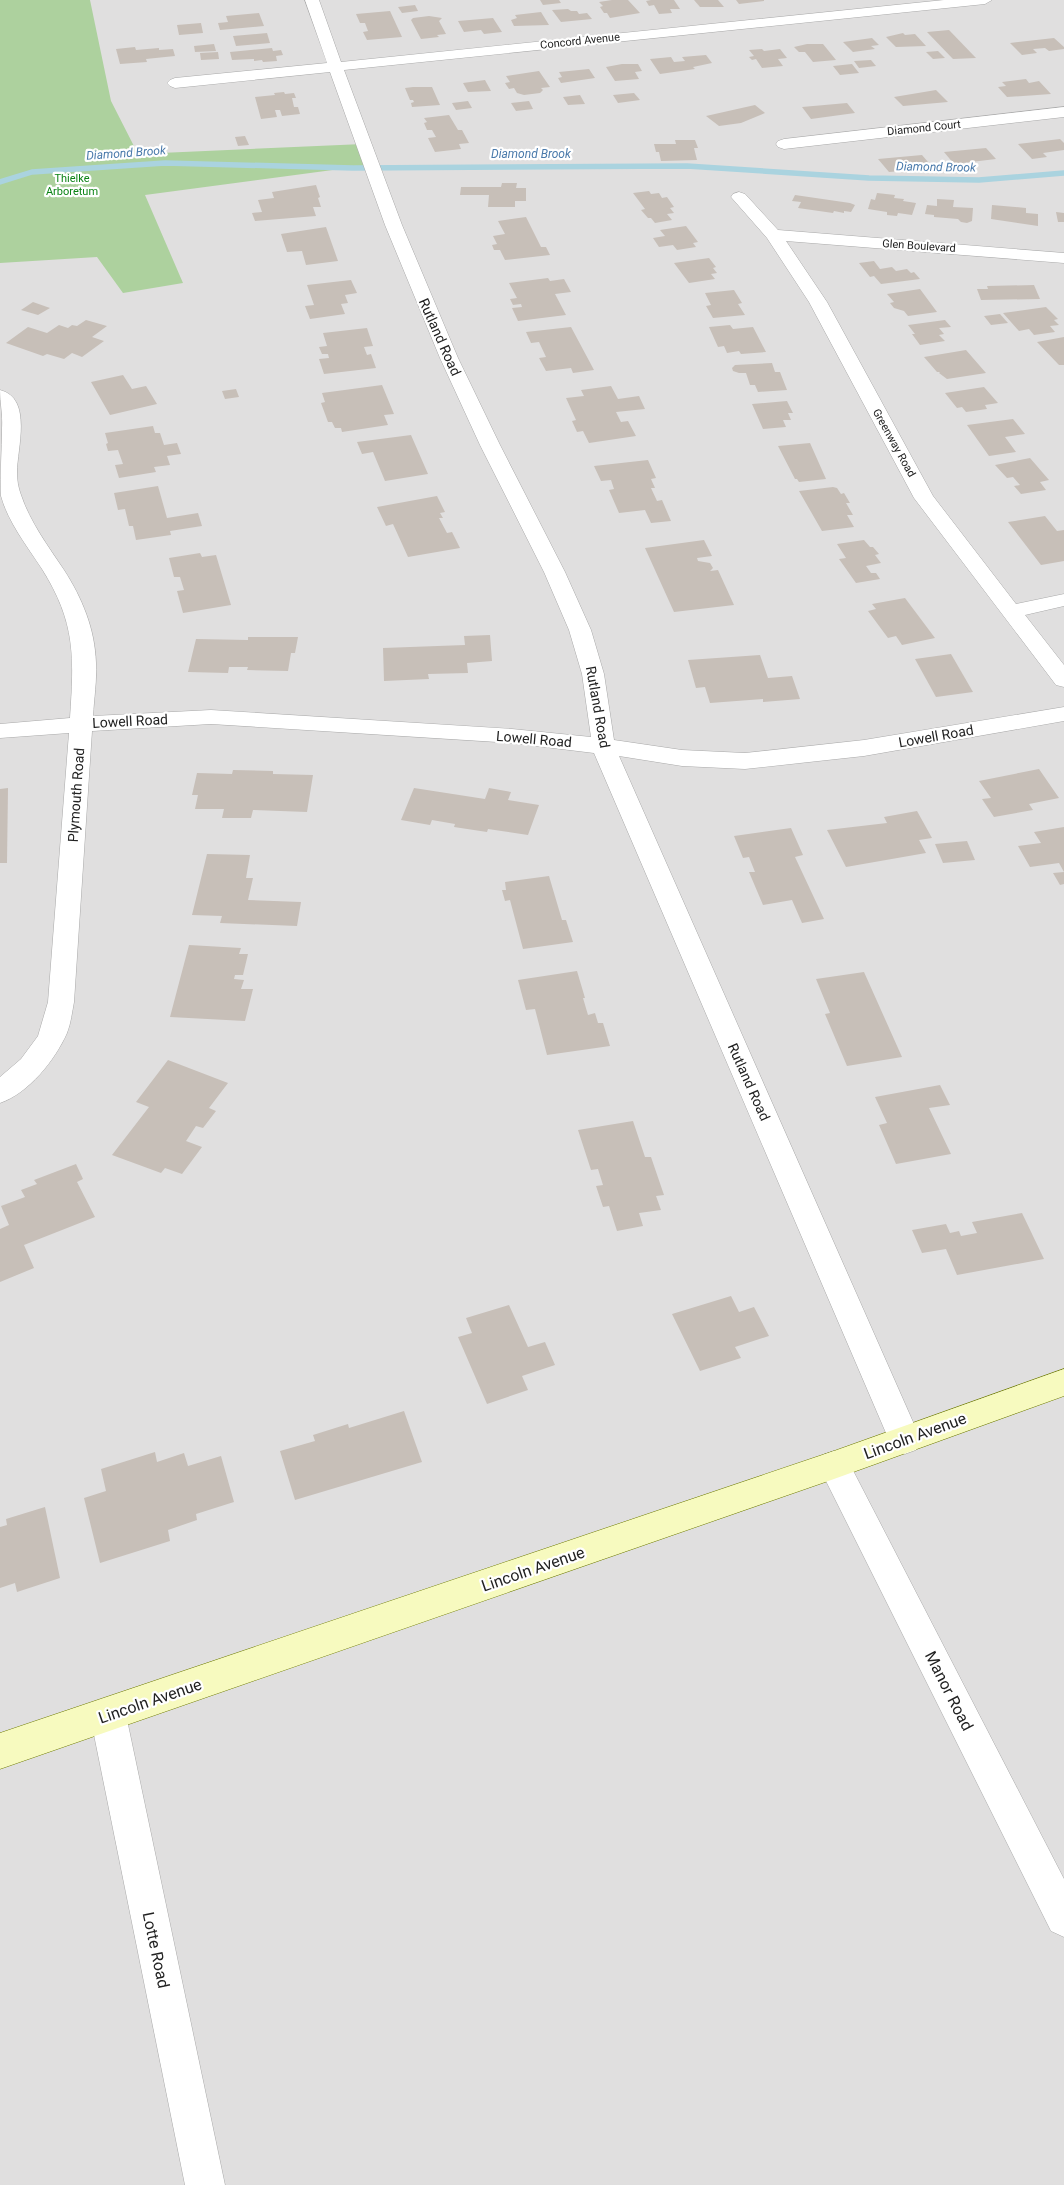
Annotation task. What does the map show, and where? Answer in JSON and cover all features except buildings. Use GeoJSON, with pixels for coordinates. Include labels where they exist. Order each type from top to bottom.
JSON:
{"type":"FeatureCollection","features":[{"type":"Feature","properties":{"kind":"main road","name":"Lincoln Avenue"},"geometry":{"type":"LineString","coordinates":[[0,1751],[834,1465],[1064,1382]]}},
{"type":"Feature","properties":{"kind":"street","name":"Rutland Road"},"geometry":{"type":"LineString","coordinates":[[312,0],[382,196],[449,358],[500,467],[574,614],[588,652],[599,703],[603,746],[905,1440]]}},
{"type":"Feature","properties":{"kind":"street","name":"Concord Avenue"},"geometry":{"type":"LineString","coordinates":[[175,83],[985,0]]}},
{"type":"Feature","properties":{"kind":"street","name":"Diamond Court"},"geometry":{"type":"LineString","coordinates":[[784,144],[1064,112]]}},
{"type":"Feature","properties":{"kind":"street","name":"Greenway Road"},"geometry":{"type":"LineString","coordinates":[[739,197],[773,235],[818,302],[924,498],[1064,680]]}},
{"type":"Feature","properties":{"kind":"street","name":"Glen Boulevard"},"geometry":{"type":"LineString","coordinates":[[773,235],[1064,258]]}},
{"type":"Feature","properties":{"kind":"street","name":"Plymouth Road"},"geometry":{"type":"LineString","coordinates":[[0,396],[7,403],[13,415],[13,426],[6,461],[8,486],[14,504],[69,596],[80,626],[85,663],[61,1002],[53,1033],[36,1060],[13,1083],[0,1092]]}},
{"type":"Feature","properties":{"kind":"street"},"geometry":{"type":"LineString","coordinates":[[1012,611],[1064,600]]}},
{"type":"Feature","properties":{"kind":"street","name":"Lowell Road"},"geometry":{"type":"LineString","coordinates":[[0,731],[82,724],[211,717],[512,736],[603,746],[682,758],[745,761],[864,748],[1064,714]]}},
{"type":"Feature","properties":{"kind":"street","name":"Manor Road"},"geometry":{"type":"LineString","coordinates":[[834,1465],[1064,1918]]}},
{"type":"Feature","properties":{"kind":"street","name":"Lotte Road"},"geometry":{"type":"LineString","coordinates":[[108,1715],[205,2185]]}},
{"type":"Feature","properties":{"kind":"shaded area"},"geometry":{"type":"Polygon","coordinates":[[[0,0],[1064,0],[1064,2185],[0,2185],[0,0]]]}},
{"type":"Feature","properties":{"kind":"green space","name":"Thielke Arboretum"},"geometry":{"type":"Polygon","coordinates":[[[0,0],[90,0],[111,101],[138,154],[363,144],[370,165],[145,195],[183,283],[123,293],[97,257],[0,263],[0,0]]]}},
{"type":"Feature","properties":{"kind":"waterway","name":"Diamond Brook"},"geometry":{"type":"LineString","coordinates":[[0,182],[32,172],[165,163],[353,168],[687,166],[869,178],[979,180],[1064,173]]}}]}
